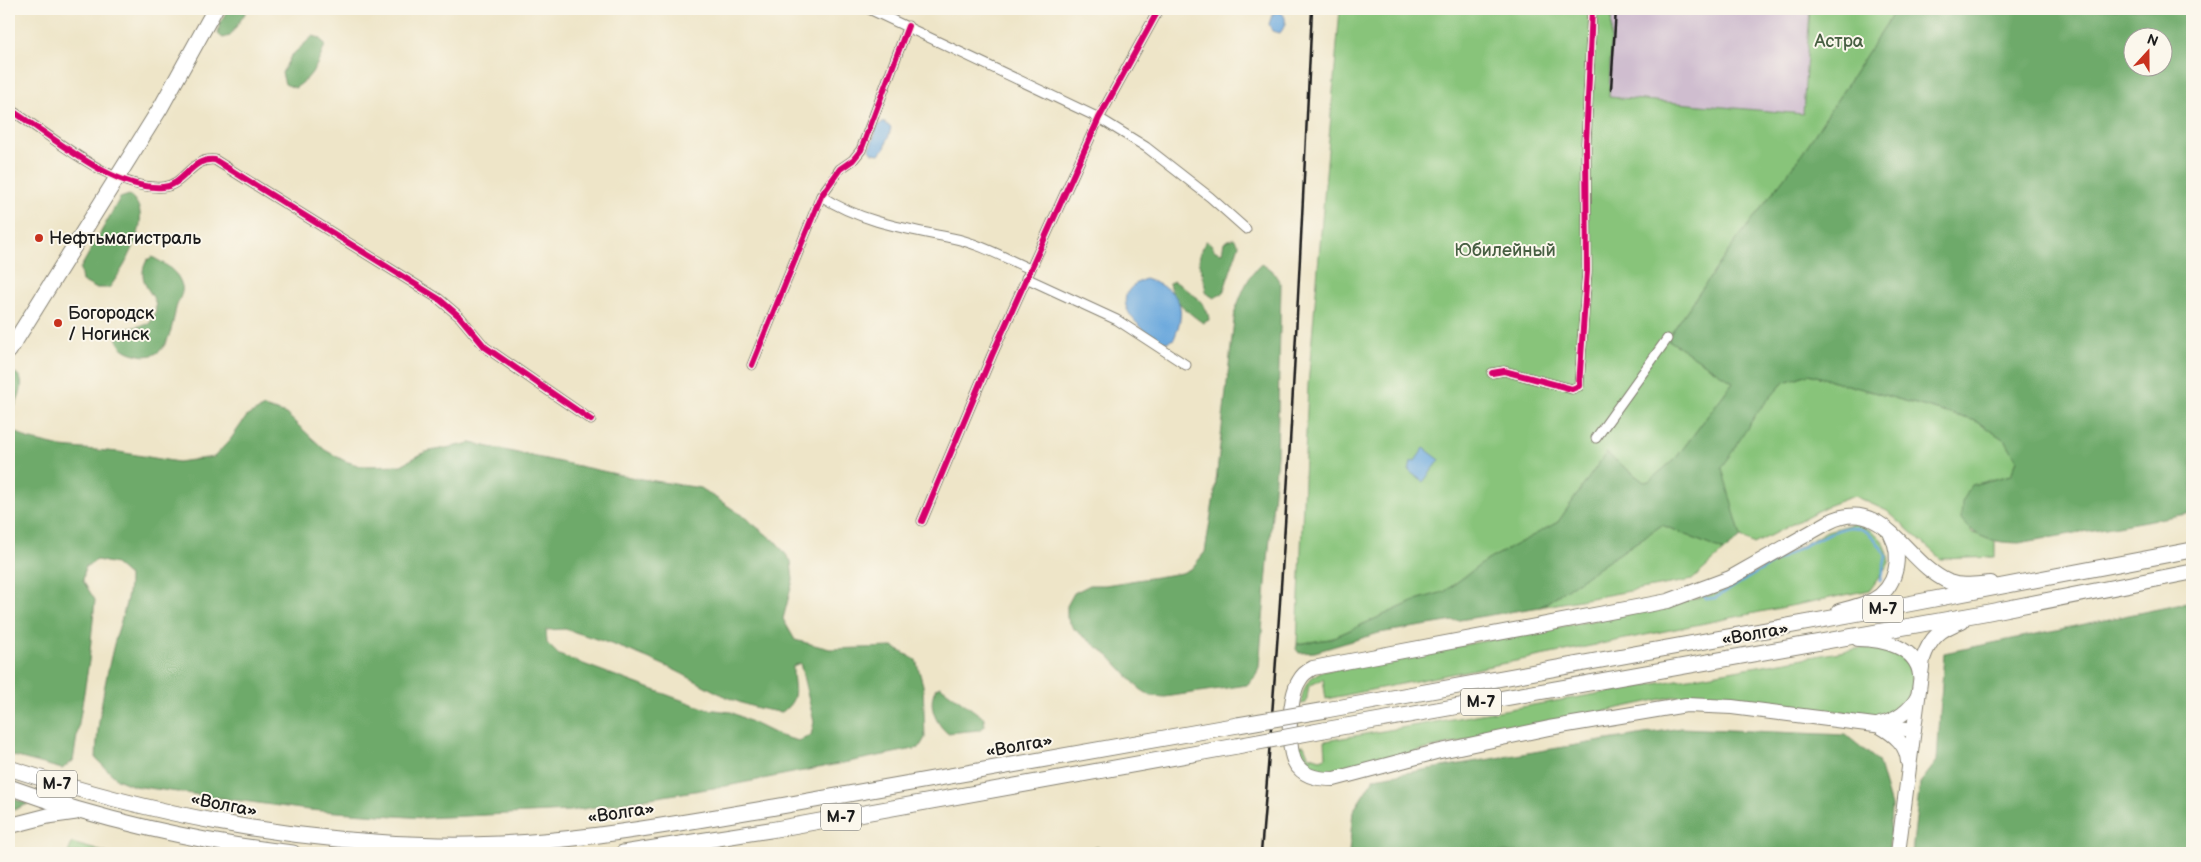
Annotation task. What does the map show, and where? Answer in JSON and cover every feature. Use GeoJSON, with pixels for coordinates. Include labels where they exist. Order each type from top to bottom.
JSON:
{"type":"FeatureCollection","features":[{"type":"Feature","properties":{"kind":"main road"},"geometry":{"type":"LineString","coordinates":[[9,351],[161,107],[215,9]]}},
{"type":"Feature","properties":{"kind":"main road"},"geometry":{"type":"LineString","coordinates":[[1914,730],[1741,708],[1686,705],[1549,728],[1436,752],[1334,779],[1317,778],[1302,771],[1293,761],[1290,746],[1296,685],[1303,675],[1313,668],[1674,599],[1730,578],[1829,522],[1845,515],[1867,517],[1886,529],[1933,572],[1958,585],[2049,579]]}},
{"type":"Feature","properties":{"kind":"main road"},"geometry":{"type":"LineString","coordinates":[[1786,627],[1863,604],[1881,595],[1891,582],[1897,567],[1897,548],[1886,529]]}},
{"type":"Feature","properties":{"kind":"main road","name":"«Волга»"},"geometry":{"type":"LineString","coordinates":[[9,768],[116,800],[207,822],[270,832],[402,844],[493,844],[558,840],[663,826],[923,782],[2049,579],[2192,550]]}},
{"type":"Feature","properties":{"kind":"main road","name":"«Волга»"},"geometry":{"type":"LineString","coordinates":[[623,853],[770,830],[1830,639],[1984,613],[2192,572]]}},
{"type":"Feature","properties":{"kind":"main road"},"geometry":{"type":"LineString","coordinates":[[1898,853],[1920,678],[1926,652],[1934,637],[1949,626],[1984,613]]}},
{"type":"Feature","properties":{"kind":"main road"},"geometry":{"type":"LineString","coordinates":[[1830,639],[1870,639],[1899,647],[1914,660],[1919,670],[1920,678]]}},
{"type":"Feature","properties":{"kind":"main road"},"geometry":{"type":"LineString","coordinates":[[1874,724],[1895,719],[1912,706],[1918,695]]}},
{"type":"Feature","properties":{"kind":"main road"},"geometry":{"type":"LineString","coordinates":[[1874,724],[1890,732],[1900,741],[1907,753],[1909,767]]}},
{"type":"Feature","properties":{"kind":"main road","name":"«Волга»"},"geometry":{"type":"LineString","coordinates":[[9,787],[82,811],[222,843],[293,853]]}},
{"type":"Feature","properties":{"kind":"main road"},"geometry":{"type":"LineString","coordinates":[[9,826],[48,816],[82,811]]}},
{"type":"Feature","properties":{"kind":"street"},"geometry":{"type":"LineString","coordinates":[[869,9],[1099,118],[1146,147],[1202,190],[1246,229]]}},
{"type":"Feature","properties":{"kind":"street"},"geometry":{"type":"LineString","coordinates":[[922,521],[1026,278],[1099,118],[1158,9]]}},
{"type":"Feature","properties":{"kind":"street"},"geometry":{"type":"LineString","coordinates":[[1492,374],[1504,371],[1556,387],[1572,389],[1579,386],[1587,270],[1586,144],[1592,9]]}},
{"type":"Feature","properties":{"kind":"street"},"geometry":{"type":"LineString","coordinates":[[752,365],[821,196],[840,170],[853,160],[861,150],[908,26]]}},
{"type":"Feature","properties":{"kind":"street"},"geometry":{"type":"LineString","coordinates":[[9,109],[116,178],[131,184],[166,187],[175,182],[198,162],[206,159],[215,160],[439,299],[460,316],[485,347],[590,420]]}},
{"type":"Feature","properties":{"kind":"street"},"geometry":{"type":"LineString","coordinates":[[821,196],[837,207],[862,217],[918,232],[953,238],[1030,269]]}},
{"type":"Feature","properties":{"kind":"street"},"geometry":{"type":"LineString","coordinates":[[1026,278],[1117,320],[1186,365]]}},
{"type":"Feature","properties":{"kind":"street"},"geometry":{"type":"LineString","coordinates":[[1596,438],[1666,339]]}},
{"type":"Feature","properties":{"kind":"shaded area"},"geometry":{"type":"Polygon","coordinates":[[[1612,9],[1810,9],[1803,114],[1609,97],[1612,9]]]}},
{"type":"Feature","properties":{"kind":"green space"},"geometry":{"type":"Polygon","coordinates":[[[228,9],[248,9],[230,36],[223,38],[218,34],[220,23],[228,9]]]}},
{"type":"Feature","properties":{"kind":"green space","name":"Юбилейный"},"geometry":{"type":"Polygon","coordinates":[[[1340,9],[1612,9],[1609,97],[1803,114],[1810,9],[1896,9],[1800,157],[1730,249],[1667,339],[1733,382],[1676,458],[1649,481],[1644,482],[1606,453],[1558,522],[1484,562],[1444,592],[1419,599],[1330,639],[1297,644],[1308,385],[1340,9]]]}},
{"type":"Feature","properties":{"kind":"green space"},"geometry":{"type":"Polygon","coordinates":[[[1896,9],[2192,9],[2192,513],[2019,543],[1994,541],[1980,536],[1961,519],[1962,502],[1972,485],[2011,475],[2017,460],[2006,441],[1976,421],[1809,374],[1784,382],[1758,411],[1722,468],[1741,537],[1724,551],[1662,525],[1540,607],[1379,633],[1315,652],[1299,653],[1296,649],[1297,644],[1330,639],[1419,599],[1444,592],[1484,562],[1558,522],[1606,453],[1644,482],[1649,481],[1676,458],[1733,382],[1667,339],[1730,249],[1800,157],[1896,9]]]}},
{"type":"Feature","properties":{"kind":"green space"},"geometry":{"type":"Polygon","coordinates":[[[313,36],[320,38],[325,45],[314,70],[306,80],[295,88],[285,84],[282,73],[291,56],[313,36]]]}},
{"type":"Feature","properties":{"kind":"green space"},"geometry":{"type":"Polygon","coordinates":[[[129,195],[137,204],[140,215],[136,242],[123,268],[109,288],[95,288],[82,281],[80,269],[120,198],[129,195]]]}},
{"type":"Feature","properties":{"kind":"green space"},"geometry":{"type":"Polygon","coordinates":[[[1234,238],[1239,245],[1223,293],[1214,298],[1206,293],[1199,261],[1202,249],[1206,241],[1211,244],[1215,251],[1222,253],[1224,242],[1234,238]]]}},
{"type":"Feature","properties":{"kind":"green space"},"geometry":{"type":"Polygon","coordinates":[[[152,257],[166,265],[178,276],[182,294],[166,343],[161,350],[146,356],[125,350],[116,337],[120,330],[149,324],[154,315],[155,302],[146,286],[143,272],[147,260],[152,257]]]}},
{"type":"Feature","properties":{"kind":"green space"},"geometry":{"type":"Polygon","coordinates":[[[1261,264],[1272,270],[1281,284],[1277,455],[1259,667],[1255,677],[1247,685],[1165,697],[1151,696],[1140,689],[1109,656],[1074,629],[1067,618],[1067,606],[1074,593],[1090,585],[1105,585],[1182,573],[1192,568],[1205,552],[1215,490],[1235,311],[1248,280],[1261,264]]]}},
{"type":"Feature","properties":{"kind":"green space"},"geometry":{"type":"Polygon","coordinates":[[[1174,281],[1201,302],[1208,314],[1209,320],[1203,323],[1182,306],[1173,295],[1169,283],[1174,281]]]}},
{"type":"Feature","properties":{"kind":"green space"},"geometry":{"type":"Polygon","coordinates":[[[16,373],[21,383],[20,394],[12,418],[14,430],[27,439],[61,447],[119,452],[178,462],[214,457],[230,440],[247,416],[264,407],[286,414],[325,450],[345,461],[361,466],[401,465],[425,452],[471,443],[635,478],[701,488],[743,516],[777,543],[791,561],[793,580],[783,619],[795,640],[830,649],[893,647],[916,660],[923,685],[925,738],[919,748],[732,785],[570,811],[424,818],[308,810],[134,786],[117,779],[96,759],[98,730],[105,687],[129,585],[129,576],[115,564],[97,560],[85,567],[83,581],[95,600],[89,661],[73,761],[62,769],[10,755],[9,377],[16,373]],[[565,629],[546,630],[547,643],[559,655],[707,709],[731,712],[780,736],[799,741],[811,735],[814,722],[800,663],[793,666],[794,696],[788,707],[782,712],[747,705],[647,658],[612,644],[565,629]]]}},
{"type":"Feature","properties":{"kind":"green space"},"geometry":{"type":"Polygon","coordinates":[[[1809,374],[1976,421],[2006,441],[2017,460],[2011,475],[1972,485],[1971,532],[1995,542],[1995,557],[1941,559],[1887,511],[1854,496],[1827,506],[1754,544],[1741,537],[1721,468],[1758,411],[1784,382],[1809,374]]]}},
{"type":"Feature","properties":{"kind":"green space"},"geometry":{"type":"Polygon","coordinates":[[[1855,523],[1879,537],[1886,547],[1888,554],[1889,563],[1870,590],[1326,699],[1323,679],[1309,686],[1306,703],[1301,704],[1306,685],[1311,678],[1320,672],[1670,606],[1723,591],[1827,531],[1855,523]]]}},
{"type":"Feature","properties":{"kind":"green space"},"geometry":{"type":"Polygon","coordinates":[[[1662,525],[1724,551],[1692,580],[1540,607],[1662,525]]]}},
{"type":"Feature","properties":{"kind":"green space"},"geometry":{"type":"Polygon","coordinates":[[[2192,602],[2192,853],[1912,853],[1920,783],[1937,761],[1944,653],[2192,602]]]}},
{"type":"Feature","properties":{"kind":"green space"},"geometry":{"type":"Polygon","coordinates":[[[1862,648],[1885,648],[1898,654],[1907,663],[1912,674],[1913,685],[1902,705],[1892,712],[1878,716],[1705,695],[1671,697],[1362,763],[1332,772],[1315,770],[1308,765],[1297,746],[1304,745],[1308,755],[1320,759],[1326,757],[1325,741],[1862,648]]]}},
{"type":"Feature","properties":{"kind":"green space"},"geometry":{"type":"Polygon","coordinates":[[[940,686],[984,718],[985,726],[980,730],[947,733],[939,724],[932,706],[933,694],[936,688],[940,686]]]}},
{"type":"Feature","properties":{"kind":"green space"},"geometry":{"type":"Polygon","coordinates":[[[1681,728],[1846,735],[1878,761],[1891,806],[1889,853],[1349,852],[1353,811],[1374,778],[1681,728]]]}},
{"type":"Feature","properties":{"kind":"green space"},"geometry":{"type":"Polygon","coordinates":[[[9,797],[28,804],[9,812],[9,797]]]}},
{"type":"Feature","properties":{"kind":"green space"},"geometry":{"type":"Polygon","coordinates":[[[72,843],[107,853],[68,853],[72,843]]]}},
{"type":"Feature","properties":{"kind":"green space"},"geometry":{"type":"Polygon","coordinates":[[[1097,847],[1109,853],[1064,853],[1097,847]]]}},
{"type":"Feature","properties":{"kind":"water"},"geometry":{"type":"Polygon","coordinates":[[[1277,11],[1285,17],[1284,27],[1280,33],[1272,31],[1269,24],[1272,15],[1277,11]]]}},
{"type":"Feature","properties":{"kind":"water"},"geometry":{"type":"Polygon","coordinates":[[[881,123],[885,123],[891,128],[885,148],[879,154],[873,153],[870,149],[877,127],[881,123]]]}},
{"type":"Feature","properties":{"kind":"water"},"geometry":{"type":"Polygon","coordinates":[[[1145,279],[1166,288],[1178,300],[1180,317],[1178,327],[1174,339],[1164,343],[1144,330],[1136,322],[1129,313],[1126,304],[1126,295],[1132,286],[1145,279]]]}},
{"type":"Feature","properties":{"kind":"water"},"geometry":{"type":"Polygon","coordinates":[[[1424,448],[1440,460],[1423,482],[1409,471],[1411,462],[1415,461],[1424,448]]]}},
{"type":"Feature","properties":{"kind":"waterway"},"geometry":{"type":"LineString","coordinates":[[1702,593],[1706,599],[1715,598],[1824,536],[1840,529],[1852,527],[1868,533],[1877,541],[1886,556],[1880,581]]}},
{"type":"Feature","properties":{"kind":"railway"},"geometry":{"type":"LineString","coordinates":[[1261,853],[1284,537],[1312,9]]}},
{"type":"Feature","properties":{"kind":"railway"},"geometry":{"type":"LineString","coordinates":[[1611,89],[1616,9]]}},
{"type":"Feature","properties":{"kind":"cycle path"},"geometry":{"type":"LineString","coordinates":[[922,521],[992,355],[1099,118],[1159,9]]}},
{"type":"Feature","properties":{"kind":"cycle path"},"geometry":{"type":"LineString","coordinates":[[1492,373],[1504,371],[1572,389],[1579,386],[1587,271],[1586,144],[1592,9]]}},
{"type":"Feature","properties":{"kind":"cycle path"},"geometry":{"type":"LineString","coordinates":[[752,365],[821,196],[840,169],[853,160],[861,150],[908,26]]}},
{"type":"Feature","properties":{"kind":"cycle path"},"geometry":{"type":"LineString","coordinates":[[9,109],[103,171],[123,180],[144,186],[163,187],[171,185],[200,163],[207,160],[215,160],[439,299],[460,317],[485,347],[591,420]]}},
{"type":"Feature","properties":{"kind":"place","name":"Нефтьмагистраль"},"geometry":{"type":"Point","coordinates":[39,238]}},
{"type":"Feature","properties":{"kind":"place","name":"Богородск / Ногинск"},"geometry":{"type":"Point","coordinates":[58,323]}},
{"type":"Feature","properties":{"kind":"park label","name":"Астра"},"geometry":{"type":"Point","coordinates":[1839,41]}}]}
